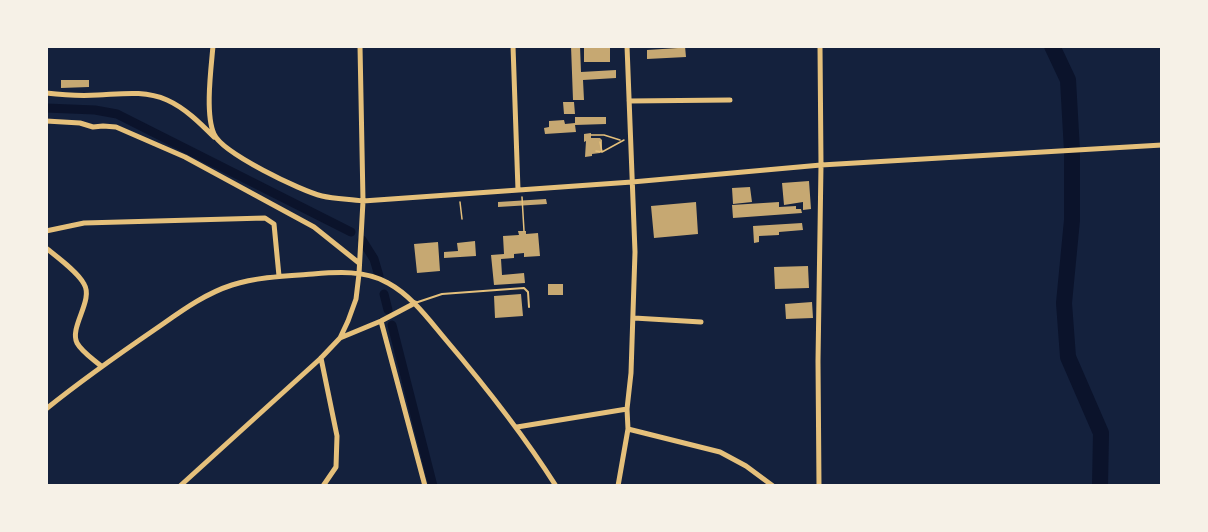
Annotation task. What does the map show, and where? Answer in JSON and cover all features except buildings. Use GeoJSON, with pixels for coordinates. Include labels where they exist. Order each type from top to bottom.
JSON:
{"type":"FeatureCollection","features":[{"type":"Feature","properties":{"kind":"street"},"geometry":{"type":"LineString","coordinates":[[213,46],[210,91],[211,122],[218,141]]}},
{"type":"Feature","properties":{"kind":"street"},"geometry":{"type":"LineString","coordinates":[[180,486],[340,338],[356,298],[359,274],[363,201],[360,46]]}},
{"type":"Feature","properties":{"kind":"street"},"geometry":{"type":"LineString","coordinates":[[513,46],[520,190]]}},
{"type":"Feature","properties":{"kind":"street"},"geometry":{"type":"LineString","coordinates":[[618,486],[628,429],[627,409],[634,318],[635,233],[627,46]]}},
{"type":"Feature","properties":{"kind":"street"},"geometry":{"type":"LineString","coordinates":[[819,486],[820,46]]}},
{"type":"Feature","properties":{"kind":"street"},"geometry":{"type":"LineString","coordinates":[[46,93],[97,95],[123,92],[167,100],[192,116],[226,148],[279,179],[320,196],[363,201],[632,182],[821,165],[1161,145]]}},
{"type":"Feature","properties":{"kind":"street"},"geometry":{"type":"LineString","coordinates":[[629,101],[730,100]]}},
{"type":"Feature","properties":{"kind":"street"},"geometry":{"type":"LineString","coordinates":[[46,121],[80,123],[93,128],[116,127],[185,157],[314,227],[359,263]]}},
{"type":"Feature","properties":{"kind":"street"},"geometry":{"type":"LineString","coordinates":[[46,231],[84,223],[265,218],[274,224],[279,276]]}},
{"type":"Feature","properties":{"kind":"street"},"geometry":{"type":"LineString","coordinates":[[46,248],[81,279],[86,287],[76,341],[101,366]]}},
{"type":"Feature","properties":{"kind":"street"},"geometry":{"type":"LineString","coordinates":[[46,409],[101,366],[204,297],[229,286],[279,276],[336,272],[359,274],[388,282],[415,303],[517,427],[556,486]]}},
{"type":"Feature","properties":{"kind":"street"},"geometry":{"type":"LineString","coordinates":[[340,338],[381,321],[415,303]]}},
{"type":"Feature","properties":{"kind":"street"},"geometry":{"type":"LineString","coordinates":[[634,318],[701,322]]}},
{"type":"Feature","properties":{"kind":"street"},"geometry":{"type":"LineString","coordinates":[[381,321],[425,486]]}},
{"type":"Feature","properties":{"kind":"street"},"geometry":{"type":"LineString","coordinates":[[321,358],[337,436],[336,467],[323,486]]}},
{"type":"Feature","properties":{"kind":"street"},"geometry":{"type":"LineString","coordinates":[[517,427],[627,409]]}},
{"type":"Feature","properties":{"kind":"street"},"geometry":{"type":"LineString","coordinates":[[628,429],[720,452],[746,466],[772,486]]}},
{"type":"Feature","properties":{"kind":"lane"},"geometry":{"type":"LineString","coordinates":[[415,303],[442,294],[524,288],[528,292],[529,308]]}},
{"type":"Feature","properties":{"kind":"path"},"geometry":{"type":"LineString","coordinates":[[591,135],[630,140]]}},
{"type":"Feature","properties":{"kind":"path"},"geometry":{"type":"LineString","coordinates":[[596,152],[602,152],[621,140]]}},
{"type":"Feature","properties":{"kind":"path"},"geometry":{"type":"LineString","coordinates":[[600,142],[602,152]]}},
{"type":"Feature","properties":{"kind":"path"},"geometry":{"type":"LineString","coordinates":[[520,190],[524,231]]}},
{"type":"Feature","properties":{"kind":"path"},"geometry":{"type":"LineString","coordinates":[[460,194],[462,219]]}},
{"type":"Feature","properties":{"kind":"waterway"},"geometry":{"type":"LineString","coordinates":[[1052,46],[1068,80],[1072,151],[1072,220],[1064,303],[1068,357],[1101,433],[1100,486]]}},
{"type":"Feature","properties":{"kind":"waterway"},"geometry":{"type":"LineString","coordinates":[[46,108],[95,110],[117,114],[351,232]]}},
{"type":"Feature","properties":{"kind":"waterway"},"geometry":{"type":"LineString","coordinates":[[362,240],[374,259],[379,276]]}},
{"type":"Feature","properties":{"kind":"waterway"},"geometry":{"type":"LineString","coordinates":[[384,294],[388,310]]}},
{"type":"Feature","properties":{"kind":"waterway"},"geometry":{"type":"LineString","coordinates":[[392,325],[433,486]]}}]}
